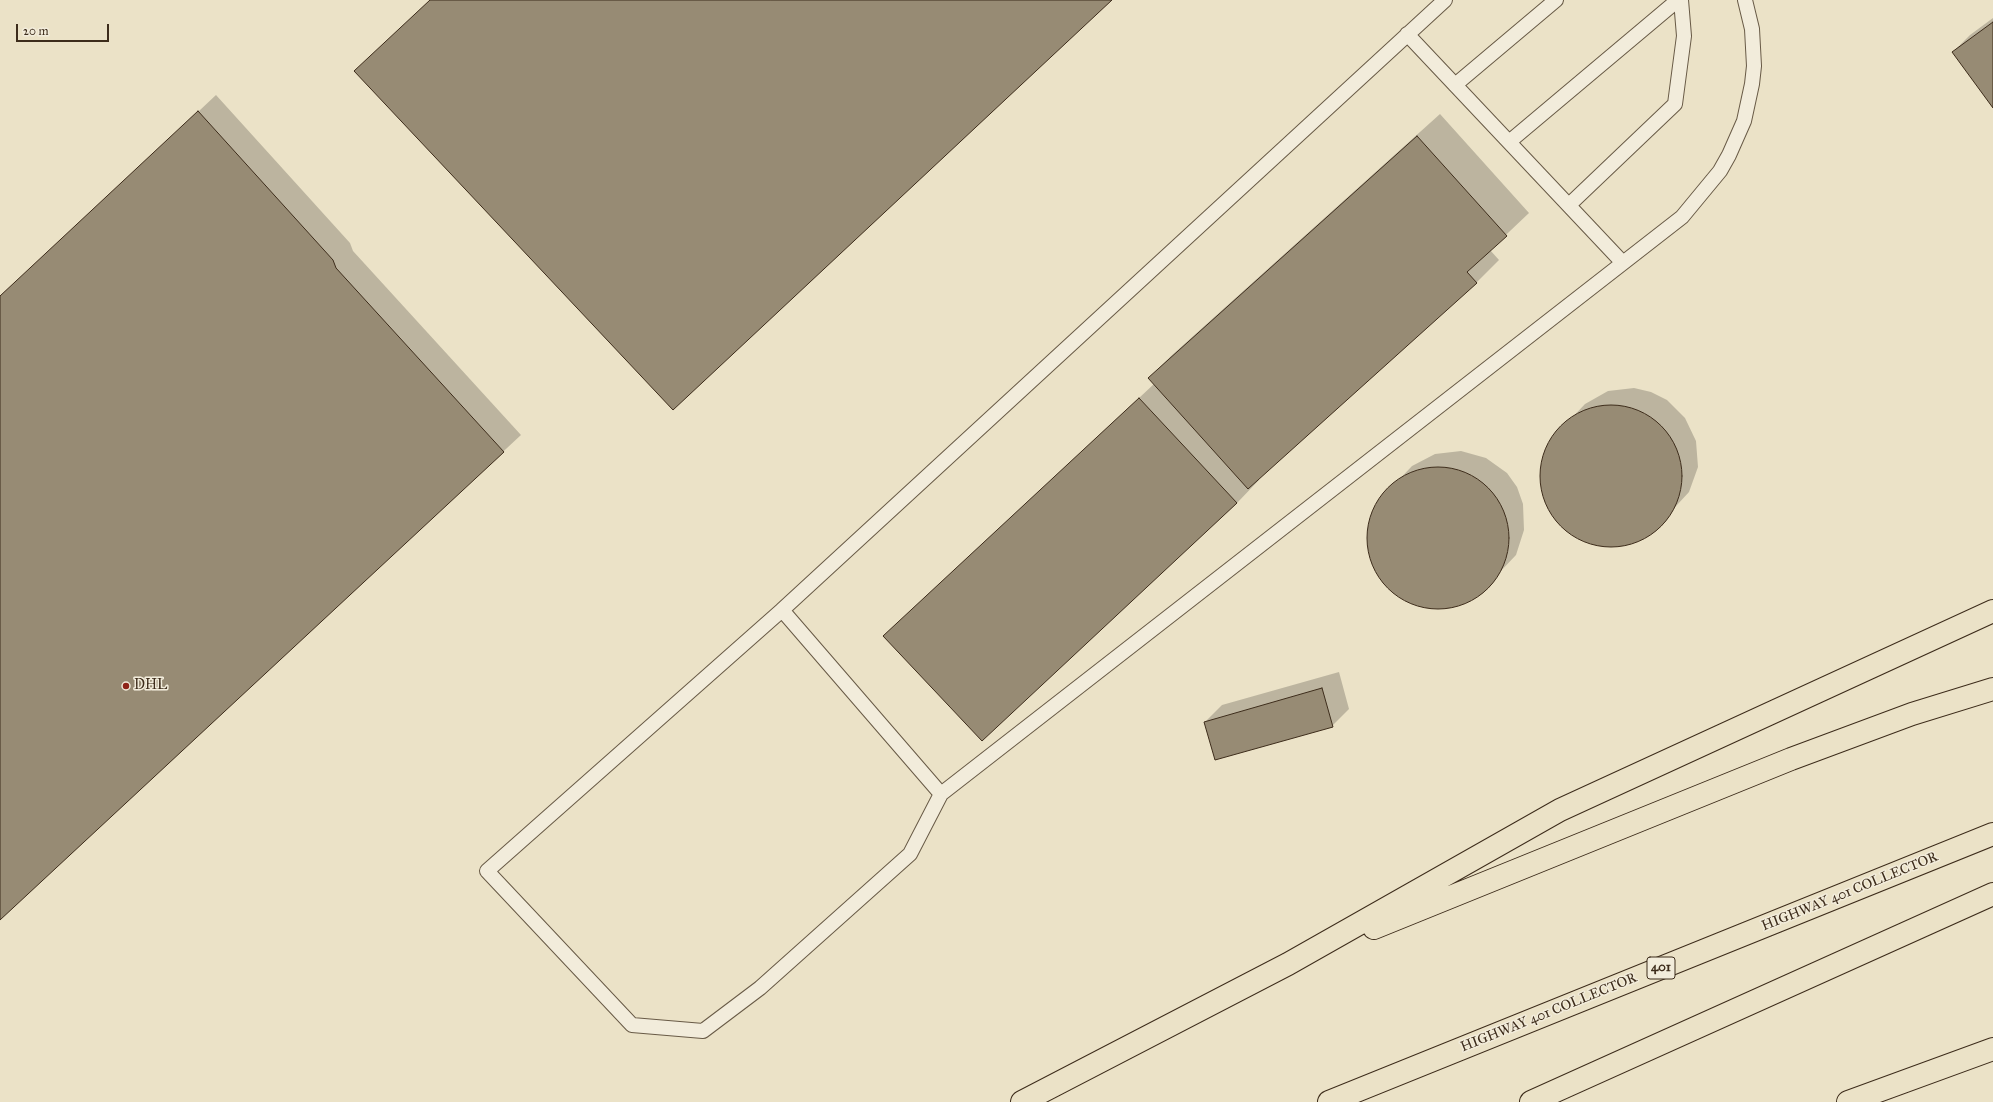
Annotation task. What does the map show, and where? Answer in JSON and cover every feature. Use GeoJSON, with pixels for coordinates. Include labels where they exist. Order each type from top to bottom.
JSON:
{"type":"FeatureCollection","features":[{"type":"Feature","properties":{"kind":"highway"},"geometry":{"type":"LineString","coordinates":[[1022,1102],[1288,964],[1560,810],[1993,611]]}},
{"type":"Feature","properties":{"kind":"highway"},"geometry":{"type":"LineString","coordinates":[[1288,964],[1791,759],[1912,714],[1993,689]]}},
{"type":"Feature","properties":{"kind":"highway","name":"HIGHWAY 401 COLLECTOR"},"geometry":{"type":"LineString","coordinates":[[1328,1102],[1993,834]]}},
{"type":"Feature","properties":{"kind":"highway"},"geometry":{"type":"LineString","coordinates":[[1531,1102],[1993,894]]}},
{"type":"Feature","properties":{"kind":"highway"},"geometry":{"type":"LineString","coordinates":[[1848,1102],[1993,1049]]}},
{"type":"Feature","properties":{"kind":"lane"},"geometry":{"type":"LineString","coordinates":[[1445,0],[782,610],[487,871],[632,1025],[702,1031],[760,988],[910,854],[941,794],[1682,217],[1720,171],[1738,138],[1749,103],[1754,66],[1752,29],[1745,0]]}},
{"type":"Feature","properties":{"kind":"lane"},"geometry":{"type":"LineString","coordinates":[[1455,85],[1556,0]]}},
{"type":"Feature","properties":{"kind":"lane"},"geometry":{"type":"LineString","coordinates":[[1508,142],[1680,0]]}},
{"type":"Feature","properties":{"kind":"lane"},"geometry":{"type":"LineString","coordinates":[[1569,205],[1675,104],[1684,36],[1680,0]]}},
{"type":"Feature","properties":{"kind":"lane"},"geometry":{"type":"LineString","coordinates":[[1407,34],[1623,263]]}},
{"type":"Feature","properties":{"kind":"lane"},"geometry":{"type":"LineString","coordinates":[[782,610],[941,794]]}},
{"type":"Feature","properties":{"kind":"building"},"geometry":{"type":"Polygon","coordinates":[[[430,0],[1112,0],[673,410],[354,71],[430,0]]]}},
{"type":"Feature","properties":{"kind":"building"},"geometry":{"type":"Polygon","coordinates":[[[1993,22],[1993,108],[1952,52],[1993,22]]]}},
{"type":"Feature","properties":{"kind":"building","name":"DHL"},"geometry":{"type":"Polygon","coordinates":[[[198,111],[333,260],[336,268],[504,452],[0,920],[0,296],[198,111]]]}},
{"type":"Feature","properties":{"kind":"building"},"geometry":{"type":"Polygon","coordinates":[[[1417,136],[1507,236],[1467,272],[1477,283],[1248,489],[1148,378],[1417,136]]]}},
{"type":"Feature","properties":{"kind":"building"},"geometry":{"type":"Polygon","coordinates":[[[1139,398],[1237,503],[982,741],[883,636],[1139,398]]]}},
{"type":"Feature","properties":{"kind":"building"},"geometry":{"type":"Polygon","coordinates":[[[1611,405],[1638,411],[1656,421],[1666,431],[1676,449],[1682,476],[1676,503],[1666,521],[1656,531],[1638,541],[1611,547],[1584,541],[1566,531],[1556,521],[1546,503],[1540,476],[1546,449],[1556,431],[1566,421],[1584,411],[1611,405]]]}},
{"type":"Feature","properties":{"kind":"building"},"geometry":{"type":"Polygon","coordinates":[[[1438,467],[1458,470],[1465,473],[1483,483],[1493,493],[1506,518],[1509,538],[1506,558],[1503,565],[1493,583],[1483,593],[1458,606],[1438,609],[1418,606],[1411,603],[1393,593],[1383,583],[1370,558],[1367,538],[1370,518],[1373,511],[1383,493],[1393,483],[1418,470],[1438,467]]]}},
{"type":"Feature","properties":{"kind":"building"},"geometry":{"type":"Polygon","coordinates":[[[1322,688],[1333,727],[1215,760],[1204,722],[1322,688]]]}},
{"type":"Feature","properties":{"kind":"place","name":"DHL"},"geometry":{"type":"Point","coordinates":[126,686]}}]}
